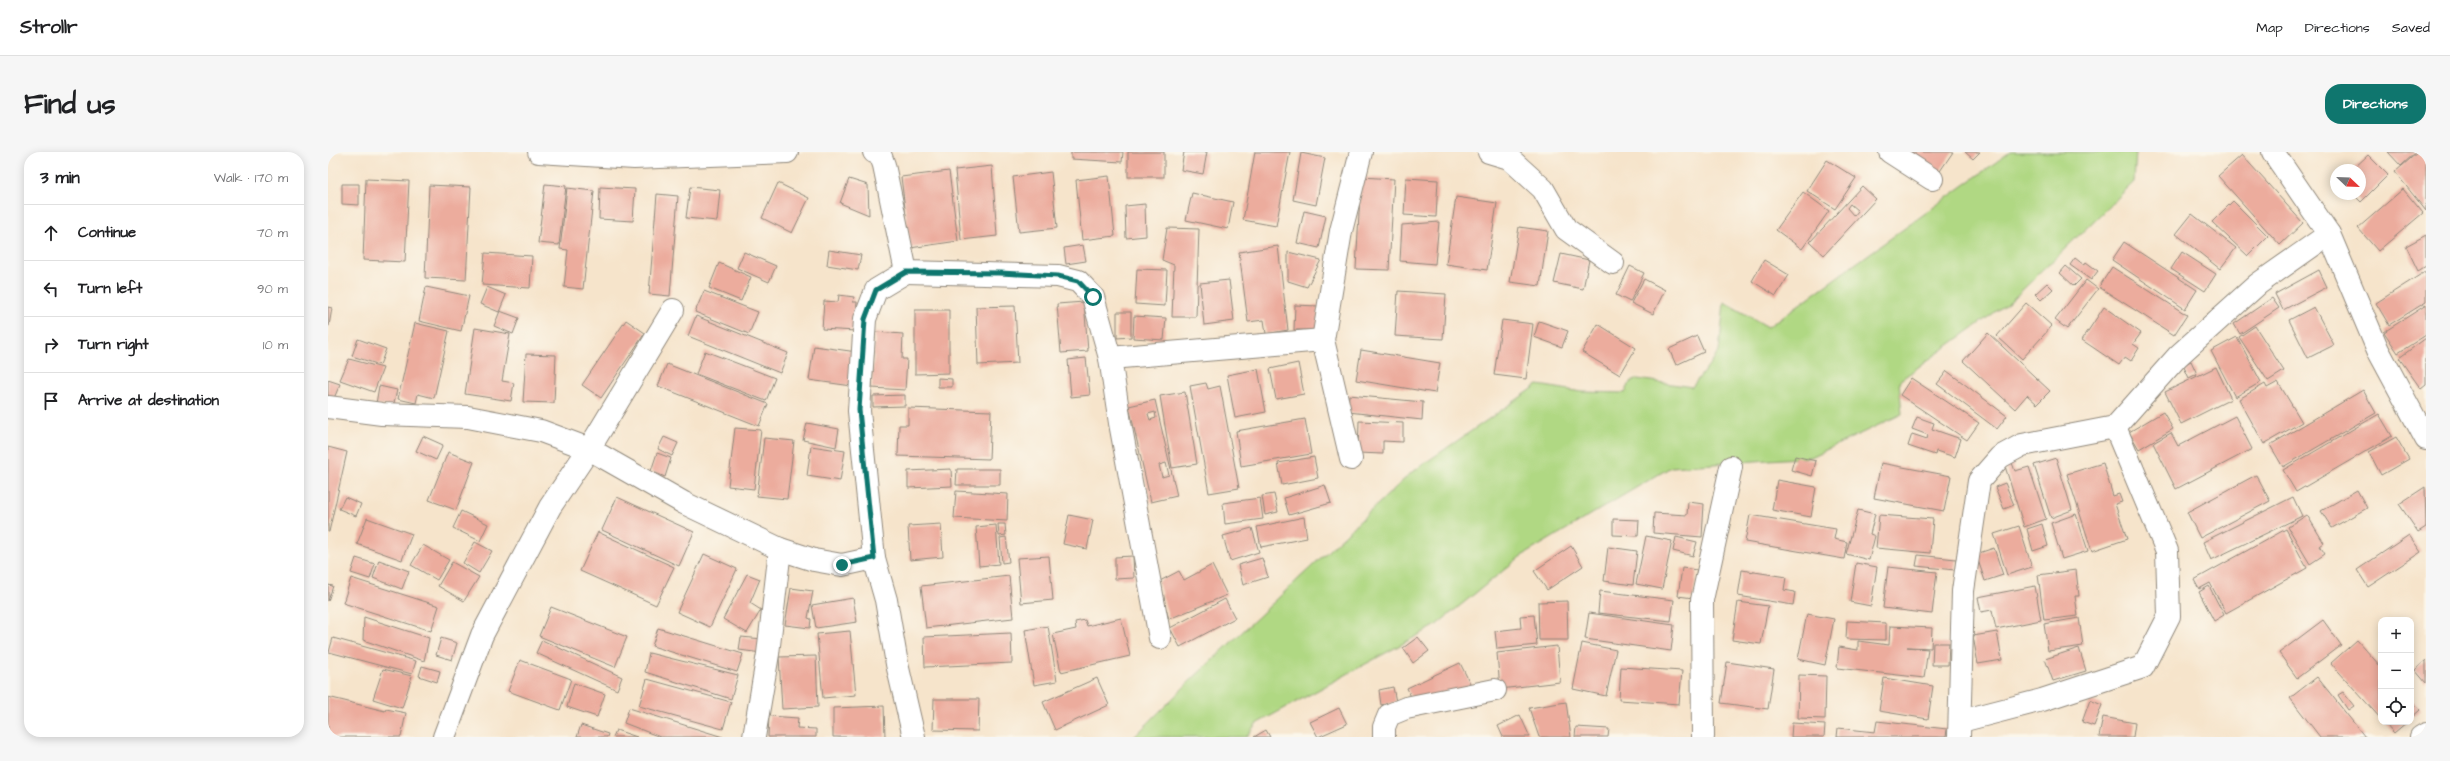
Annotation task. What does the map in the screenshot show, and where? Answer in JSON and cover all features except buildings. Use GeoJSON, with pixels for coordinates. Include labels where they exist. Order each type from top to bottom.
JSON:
{"type":"FeatureCollection","features":[{"type":"Feature","properties":{"kind":"street"},"geometry":{"type":"LineString","coordinates":[[539,152],[634,158],[786,152]]}},
{"type":"Feature","properties":{"kind":"street"},"geometry":{"type":"LineString","coordinates":[[874,152],[880,154],[884,165],[906,272]]}},
{"type":"Feature","properties":{"kind":"street"},"geometry":{"type":"LineString","coordinates":[[1351,459],[1323,340],[1341,232],[1361,152]]}},
{"type":"Feature","properties":{"kind":"street"},"geometry":{"type":"LineString","coordinates":[[1489,152],[1509,158],[1543,188],[1566,229],[1613,263]]}},
{"type":"Feature","properties":{"kind":"street"},"geometry":{"type":"LineString","coordinates":[[1890,152],[1932,179]]}},
{"type":"Feature","properties":{"kind":"street"},"geometry":{"type":"LineString","coordinates":[[2273,152],[2328,234],[2378,350],[2426,439]]}},
{"type":"Feature","properties":{"kind":"street"},"geometry":{"type":"LineString","coordinates":[[2115,427],[2167,551],[2169,616],[2143,667],[1960,729],[1962,591],[1979,481],[2000,457],[2022,445],[2115,427],[2184,351],[2258,284],[2328,234]]}},
{"type":"Feature","properties":{"kind":"street"},"geometry":{"type":"LineString","coordinates":[[914,737],[897,664],[886,600],[874,558],[859,410],[865,319],[876,290],[906,272],[1058,276],[1078,281],[1093,297],[1110,358],[1120,423],[1160,638]]}},
{"type":"Feature","properties":{"kind":"street"},"geometry":{"type":"LineString","coordinates":[[444,737],[482,636],[550,507],[589,449],[673,310]]}},
{"type":"Feature","properties":{"kind":"street"},"geometry":{"type":"LineString","coordinates":[[1110,358],[1323,340]]}},
{"type":"Feature","properties":{"kind":"street"},"geometry":{"type":"LineString","coordinates":[[328,407],[382,414],[468,417],[541,431],[589,449],[684,502],[780,549],[814,560],[842,565],[874,558]]}},
{"type":"Feature","properties":{"kind":"street"},"geometry":{"type":"LineString","coordinates":[[1704,737],[1702,600],[1731,467]]}},
{"type":"Feature","properties":{"kind":"street"},"geometry":{"type":"LineString","coordinates":[[754,737],[768,654],[780,549]]}},
{"type":"Feature","properties":{"kind":"street"},"geometry":{"type":"LineString","coordinates":[[1384,737],[1384,727],[1389,715],[1406,708],[1495,690]]}},
{"type":"Feature","properties":{"kind":"street"},"geometry":{"type":"LineString","coordinates":[[2421,737],[2426,734]]}},
{"type":"Feature","properties":{"kind":"green space"},"geometry":{"type":"Polygon","coordinates":[[[2010,152],[2136,152],[2134,182],[2012,300],[1899,381],[1902,414],[1811,457],[1671,467],[1520,557],[1435,626],[1256,724],[1246,737],[1134,737],[1189,682],[1412,472],[1538,385],[1582,392],[1625,393],[1630,383],[1637,379],[1692,387],[1719,352],[1724,302],[1768,327],[2010,152]]]}},
{"type":"Feature","properties":{"kind":"route"},"geometry":{"type":"LineString","coordinates":[[842,565],[874,558],[859,410],[865,319],[876,290],[906,272],[1000,273],[1058,276],[1078,281],[1093,297]]}}]}
